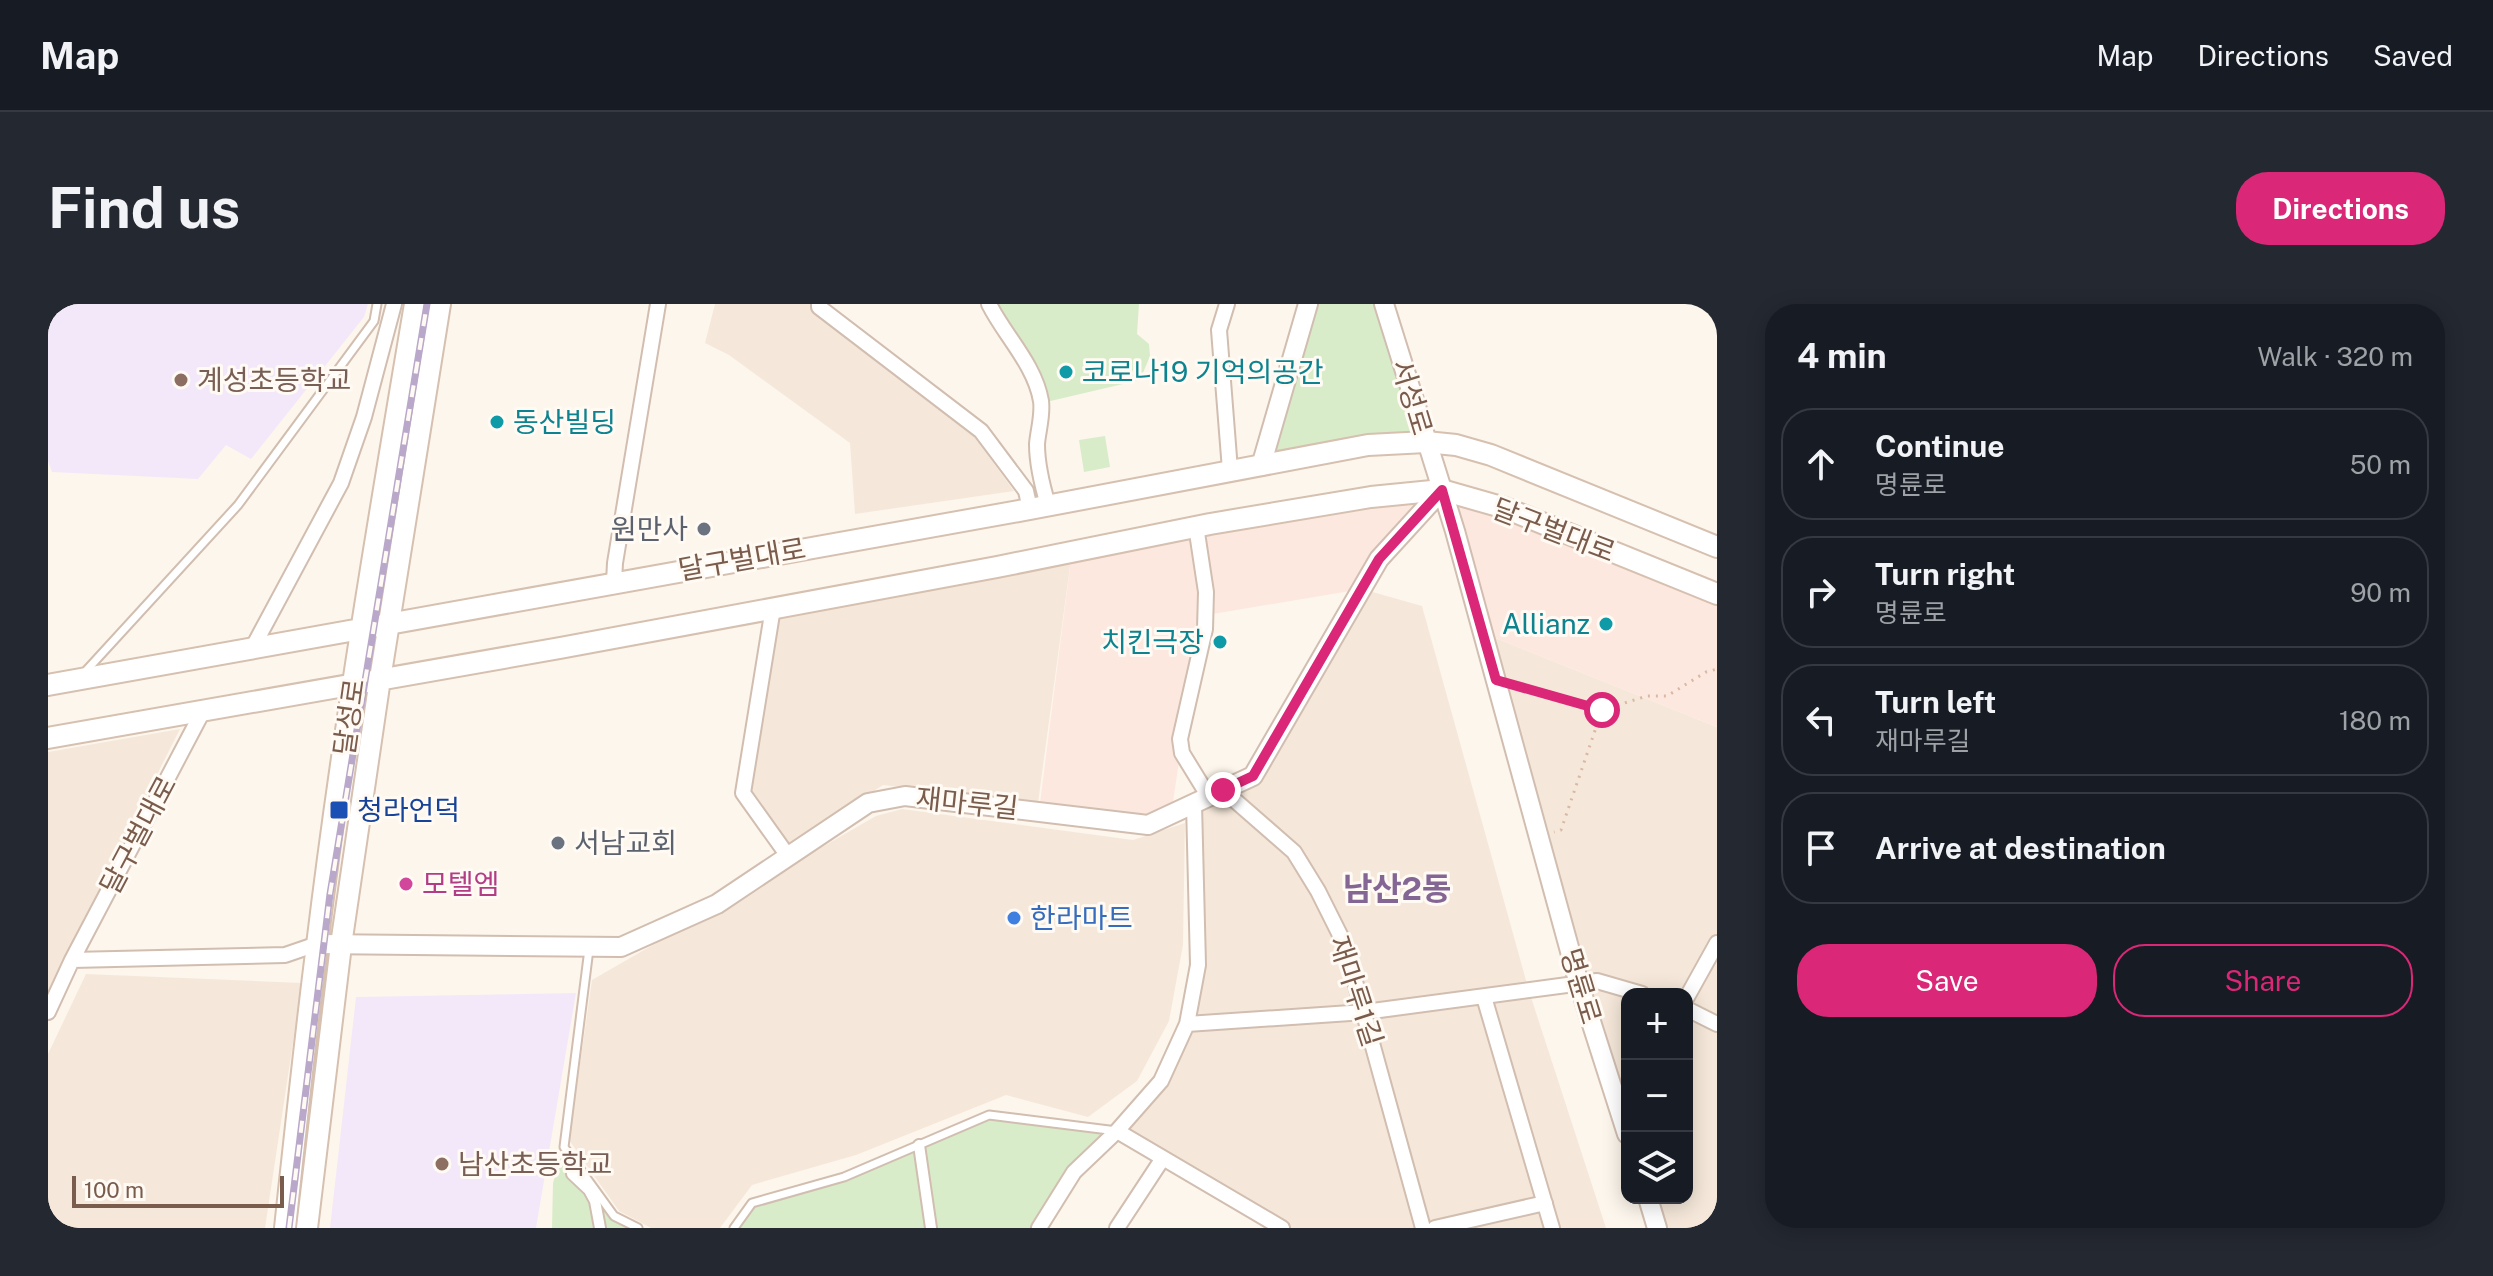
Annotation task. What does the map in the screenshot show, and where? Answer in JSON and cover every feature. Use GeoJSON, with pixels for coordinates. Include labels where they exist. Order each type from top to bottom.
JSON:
{"type":"FeatureCollection","features":[{"type":"Feature","properties":{"kind":"main road","name":"달성로"},"geometry":{"type":"LineString","coordinates":[[285,1228],[317,944],[362,627],[415,304]]}},
{"type":"Feature","properties":{"kind":"main road"},"geometry":{"type":"LineString","coordinates":[[307,1228],[341,945],[440,304]]}},
{"type":"Feature","properties":{"kind":"main road","name":"달구벌대로"},"geometry":{"type":"LineString","coordinates":[[48,685],[1368,445],[1426,442],[1456,445],[1491,455],[1717,547]]}},
{"type":"Feature","properties":{"kind":"main road","name":"달구벌대로"},"geometry":{"type":"LineString","coordinates":[[48,738],[773,608],[1196,526],[1371,497],[1442,490],[1505,508],[1717,594]]}},
{"type":"Feature","properties":{"kind":"street"},"geometry":{"type":"LineString","coordinates":[[253,647],[341,483],[364,417],[394,304]]}},
{"type":"Feature","properties":{"kind":"street"},"geometry":{"type":"LineString","coordinates":[[614,582],[658,304]]}},
{"type":"Feature","properties":{"kind":"street"},"geometry":{"type":"LineString","coordinates":[[819,304],[981,431],[1039,507]]}},
{"type":"Feature","properties":{"kind":"street"},"geometry":{"type":"LineString","coordinates":[[989,304],[1028,365],[1042,403],[1037,444],[1039,507]]}},
{"type":"Feature","properties":{"kind":"street"},"geometry":{"type":"LineString","coordinates":[[1227,304],[1219,330],[1230,470]]}},
{"type":"Feature","properties":{"kind":"street"},"geometry":{"type":"LineString","coordinates":[[1261,466],[1308,304]]}},
{"type":"Feature","properties":{"kind":"street","name":"서성로"},"geometry":{"type":"LineString","coordinates":[[1384,304],[1442,490]]}},
{"type":"Feature","properties":{"kind":"street","name":"명륜로"},"geometry":{"type":"LineString","coordinates":[[1442,490],[1579,984],[1626,1132]]}},
{"type":"Feature","properties":{"kind":"street","name":"재마루길"},"geometry":{"type":"LineString","coordinates":[[317,944],[621,947],[717,904],[868,803],[905,796],[1148,825],[1253,776],[1379,559],[1442,490]]}},
{"type":"Feature","properties":{"kind":"street"},"geometry":{"type":"LineString","coordinates":[[1039,1228],[1074,1172],[1117,1131],[1161,1081],[1187,1024],[1198,965],[1209,797],[1182,753],[1180,739],[1205,629],[1206,592],[1196,526]]}},
{"type":"Feature","properties":{"kind":"street","name":"달구벌대로"},"geometry":{"type":"LineString","coordinates":[[773,608],[743,793],[788,856]]}},
{"type":"Feature","properties":{"kind":"street","name":"달구벌대로"},"geometry":{"type":"LineString","coordinates":[[48,1012],[72,960],[204,709]]}},
{"type":"Feature","properties":{"kind":"street","name":"재마루1길"},"geometry":{"type":"LineString","coordinates":[[1209,797],[1294,852],[1345,945],[1423,1228]]}},
{"type":"Feature","properties":{"kind":"street"},"geometry":{"type":"LineString","coordinates":[[1692,988],[1717,943]]}},
{"type":"Feature","properties":{"kind":"street"},"geometry":{"type":"LineString","coordinates":[[72,960],[285,955],[317,944]]}},
{"type":"Feature","properties":{"kind":"street"},"geometry":{"type":"LineString","coordinates":[[1187,1024],[1365,1012],[1597,981],[1621,988]]}},
{"type":"Feature","properties":{"kind":"street"},"geometry":{"type":"LineString","coordinates":[[1484,997],[1552,1228]]}},
{"type":"Feature","properties":{"kind":"street"},"geometry":{"type":"LineString","coordinates":[[1693,1012],[1717,1024]]}},
{"type":"Feature","properties":{"kind":"street"},"geometry":{"type":"LineString","coordinates":[[1117,1131],[1282,1228]]}},
{"type":"Feature","properties":{"kind":"street"},"geometry":{"type":"LineString","coordinates":[[919,1145],[931,1228]]}},
{"type":"Feature","properties":{"kind":"street"},"geometry":{"type":"LineString","coordinates":[[1117,1228],[1163,1158]]}},
{"type":"Feature","properties":{"kind":"street"},"geometry":{"type":"LineString","coordinates":[[573,1159],[572,1174],[595,1194],[600,1228]]}},
{"type":"Feature","properties":{"kind":"street"},"geometry":{"type":"LineString","coordinates":[[1435,1228],[1545,1203]]}},
{"type":"Feature","properties":{"kind":"street"},"geometry":{"type":"LineString","coordinates":[[1650,1204],[1657,1228]]}},
{"type":"Feature","properties":{"kind":"lane"},"geometry":{"type":"LineString","coordinates":[[78,680],[238,505],[374,321],[377,304]]}},
{"type":"Feature","properties":{"kind":"lane"},"geometry":{"type":"LineString","coordinates":[[573,1159],[564,1147],[590,946]]}},
{"type":"Feature","properties":{"kind":"lane"},"geometry":{"type":"LineString","coordinates":[[734,1228],[752,1203],[844,1177],[989,1115],[1117,1131]]}},
{"type":"Feature","properties":{"kind":"lane"},"geometry":{"type":"LineString","coordinates":[[595,1194],[614,1216],[638,1228]]}},
{"type":"Feature","properties":{"kind":"path"},"geometry":{"type":"LineString","coordinates":[[1496,680],[1602,710],[1647,696],[1667,696],[1706,672],[1717,669]]}},
{"type":"Feature","properties":{"kind":"path"},"geometry":{"type":"LineString","coordinates":[[1538,836],[1561,830],[1602,710]]}},
{"type":"Feature","properties":{"kind":"shaded area","name":"계성초등학교"},"geometry":{"type":"Polygon","coordinates":[[[48,304],[368,304],[364,317],[251,459],[226,445],[198,479],[52,472],[48,461],[48,304]]]}},
{"type":"Feature","properties":{"kind":"shaded area"},"geometry":{"type":"Polygon","coordinates":[[[715,304],[811,304],[811,308],[973,435],[1014,491],[855,514],[850,443],[729,355],[705,343],[715,304]]]}},
{"type":"Feature","properties":{"kind":"shaded area"},"geometry":{"type":"Polygon","coordinates":[[[1442,490],[1717,594],[1717,727],[1483,633],[1442,491],[1362,589],[1201,616],[1171,815],[1148,825],[1039,811],[1071,559],[1442,490]]]}},
{"type":"Feature","properties":{"kind":"shaded area"},"geometry":{"type":"Polygon","coordinates":[[[1071,559],[1038,803],[883,785],[790,846],[750,791],[780,616],[1071,559]]]}},
{"type":"Feature","properties":{"kind":"shaded area"},"geometry":{"type":"Polygon","coordinates":[[[1362,589],[1422,606],[1529,991],[1606,1228],[1280,1228],[1117,1131],[1161,1081],[1187,1024],[1194,804],[1253,776],[1362,589]]]}},
{"type":"Feature","properties":{"kind":"shaded area"},"geometry":{"type":"Polygon","coordinates":[[[1483,633],[1717,727],[1717,1228],[1660,1228],[1653,1204],[1693,1204],[1693,988],[1621,988],[1621,1101],[1483,633]]]}},
{"type":"Feature","properties":{"kind":"shaded area"},"geometry":{"type":"Polygon","coordinates":[[[180,729],[48,991],[48,752],[180,729]]]}},
{"type":"Feature","properties":{"kind":"shaded area"},"geometry":{"type":"Polygon","coordinates":[[[902,809],[1133,840],[1185,823],[1183,945],[1169,1021],[1137,1081],[1088,1117],[1006,1095],[856,1155],[752,1185],[720,1228],[651,1228],[619,1211],[569,1140],[592,980],[876,816],[902,809]]]}},
{"type":"Feature","properties":{"kind":"shaded area"},"geometry":{"type":"Polygon","coordinates":[[[86,974],[302,983],[265,1228],[48,1228],[48,1054],[86,974]]]}},
{"type":"Feature","properties":{"kind":"shaded area","name":"남산초등학교"},"geometry":{"type":"Polygon","coordinates":[[[576,993],[536,1228],[330,1228],[356,997],[576,993]]]}},
{"type":"Feature","properties":{"kind":"green space"},"geometry":{"type":"Polygon","coordinates":[[[990,304],[1139,304],[1137,334],[1149,344],[1150,356],[1140,380],[1042,403],[990,304]]]}},
{"type":"Feature","properties":{"kind":"green space"},"geometry":{"type":"Polygon","coordinates":[[[1308,304],[1384,304],[1426,442],[1261,466],[1308,304]]]}},
{"type":"Feature","properties":{"kind":"green space"},"geometry":{"type":"Polygon","coordinates":[[[1105,436],[1110,467],[1084,472],[1079,440],[1105,436]]]}},
{"type":"Feature","properties":{"kind":"green space"},"geometry":{"type":"Polygon","coordinates":[[[989,1115],[1117,1131],[1074,1172],[1039,1228],[731,1228],[752,1203],[844,1177],[989,1115]]]}},
{"type":"Feature","properties":{"kind":"green space"},"geometry":{"type":"Polygon","coordinates":[[[564,1147],[614,1216],[638,1228],[552,1228],[553,1183],[564,1147]]]}},
{"type":"Feature","properties":{"kind":"railway"},"geometry":{"type":"LineString","coordinates":[[289,1228],[330,894],[427,304]]}},
{"type":"Feature","properties":{"kind":"place","name":"코로나19 기억의공간"},"geometry":{"type":"Point","coordinates":[1066,372]}},
{"type":"Feature","properties":{"kind":"place","name":"계성초등학교"},"geometry":{"type":"Point","coordinates":[181,380]}},
{"type":"Feature","properties":{"kind":"place","name":"동산빌딩"},"geometry":{"type":"Point","coordinates":[497,422]}},
{"type":"Feature","properties":{"kind":"place","name":"원만사"},"geometry":{"type":"Point","coordinates":[704,529]}},
{"type":"Feature","properties":{"kind":"place","name":"Allianz"},"geometry":{"type":"Point","coordinates":[1606,624]}},
{"type":"Feature","properties":{"kind":"place","name":"치킨극장"},"geometry":{"type":"Point","coordinates":[1220,642]}},
{"type":"Feature","properties":{"kind":"place","name":"청라언덕"},"geometry":{"type":"Point","coordinates":[339,810]}},
{"type":"Feature","properties":{"kind":"place","name":"서남교회"},"geometry":{"type":"Point","coordinates":[558,843]}},
{"type":"Feature","properties":{"kind":"place","name":"모텔엠"},"geometry":{"type":"Point","coordinates":[406,884]}},
{"type":"Feature","properties":{"kind":"place","name":"한라마트"},"geometry":{"type":"Point","coordinates":[1014,918]}},
{"type":"Feature","properties":{"kind":"place","name":"남산초등학교"},"geometry":{"type":"Point","coordinates":[442,1164]}},
{"type":"Feature","properties":{"kind":"district","name":"남산2동"},"geometry":{"type":"Point","coordinates":[1397,889]}},
{"type":"Feature","properties":{"kind":"route"},"geometry":{"type":"LineString","coordinates":[[1223,790],[1253,776],[1379,559],[1442,490],[1496,680],[1602,710]]}}]}
